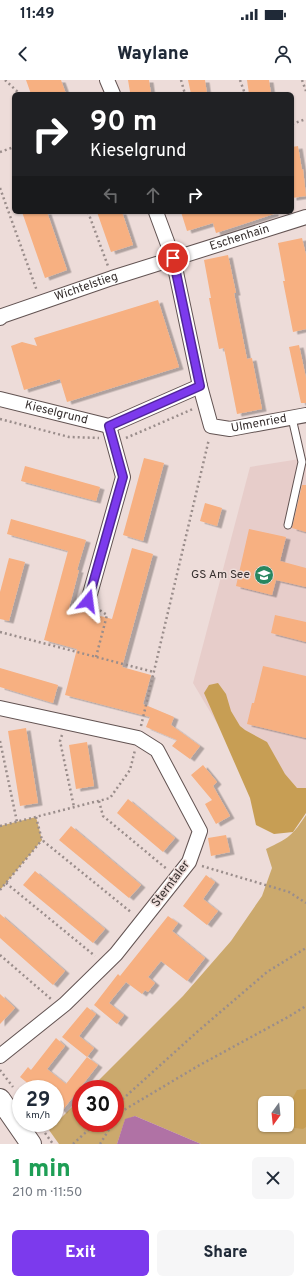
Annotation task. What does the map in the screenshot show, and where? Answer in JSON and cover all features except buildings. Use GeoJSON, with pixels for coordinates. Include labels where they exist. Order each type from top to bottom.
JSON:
{"type":"FeatureCollection","features":[{"type":"Feature","properties":{"kind":"street"},"geometry":{"type":"LineString","coordinates":[[107,80],[112,92]]}},
{"type":"Feature","properties":{"kind":"street"},"geometry":{"type":"LineString","coordinates":[[157,214],[173,258],[200,386],[212,426]]}},
{"type":"Feature","properties":{"kind":"street","name":"Eschenhain"},"geometry":{"type":"LineString","coordinates":[[173,258],[306,217]]}},
{"type":"Feature","properties":{"kind":"street","name":"Wichtelstieg"},"geometry":{"type":"LineString","coordinates":[[0,318],[41,302],[173,258]]}},
{"type":"Feature","properties":{"kind":"street"},"geometry":{"type":"LineString","coordinates":[[88,601],[123,477],[109,426],[200,386]]}},
{"type":"Feature","properties":{"kind":"street","name":"Kieselgrund"},"geometry":{"type":"LineString","coordinates":[[0,399],[109,426]]}},
{"type":"Feature","properties":{"kind":"street","name":"Ulmenried"},"geometry":{"type":"LineString","coordinates":[[212,426],[230,429],[299,416]]}},
{"type":"Feature","properties":{"kind":"street","name":"Sterntaler"},"geometry":{"type":"LineString","coordinates":[[0,708],[138,738],[157,750],[200,832],[190,862],[116,954],[61,1007],[0,1056]]}},
{"type":"Feature","properties":{"kind":"street"},"geometry":{"type":"LineString","coordinates":[[8,1096],[28,1142]]}},
{"type":"Feature","properties":{"kind":"lane"},"geometry":{"type":"LineString","coordinates":[[288,525],[302,462],[299,416]]}},
{"type":"Feature","properties":{"kind":"path"},"geometry":{"type":"LineString","coordinates":[[5,80],[18,92]]}},
{"type":"Feature","properties":{"kind":"path"},"geometry":{"type":"LineString","coordinates":[[180,80],[184,92]]}},
{"type":"Feature","properties":{"kind":"path"},"geometry":{"type":"LineString","coordinates":[[240,80],[244,92]]}},
{"type":"Feature","properties":{"kind":"path"},"geometry":{"type":"LineString","coordinates":[[302,80],[306,91]]}},
{"type":"Feature","properties":{"kind":"path"},"geometry":{"type":"LineString","coordinates":[[294,123],[306,119]]}},
{"type":"Feature","properties":{"kind":"path"},"geometry":{"type":"LineString","coordinates":[[0,152],[12,148]]}},
{"type":"Feature","properties":{"kind":"path"},"geometry":{"type":"LineString","coordinates":[[0,188],[41,302]]}},
{"type":"Feature","properties":{"kind":"path"},"geometry":{"type":"LineString","coordinates":[[89,214],[112,278]]}},
{"type":"Feature","properties":{"kind":"path"},"geometry":{"type":"LineString","coordinates":[[0,826],[110,798],[130,770],[212,426]]}},
{"type":"Feature","properties":{"kind":"path"},"geometry":{"type":"LineString","coordinates":[[88,601],[107,615],[96,657]]}},
{"type":"Feature","properties":{"kind":"path"},"geometry":{"type":"LineString","coordinates":[[0,632],[154,672]]}},
{"type":"Feature","properties":{"kind":"path"},"geometry":{"type":"LineString","coordinates":[[64,722],[60,742],[74,807]]}},
{"type":"Feature","properties":{"kind":"path"},"geometry":{"type":"LineString","coordinates":[[0,741],[17,822]]}},
{"type":"Feature","properties":{"kind":"path"},"geometry":{"type":"LineString","coordinates":[[99,801],[103,816],[178,878]]}},
{"type":"Feature","properties":{"kind":"path"},"geometry":{"type":"LineString","coordinates":[[36,817],[42,840],[143,921]]}},
{"type":"Feature","properties":{"kind":"path"},"geometry":{"type":"LineString","coordinates":[[0,890],[42,840]]}},
{"type":"Feature","properties":{"kind":"path"},"geometry":{"type":"LineString","coordinates":[[190,862],[289,892],[306,903]]}},
{"type":"Feature","properties":{"kind":"path"},"geometry":{"type":"LineString","coordinates":[[6,883],[105,965]]}},
{"type":"Feature","properties":{"kind":"path"},"geometry":{"type":"LineString","coordinates":[[124,1098],[266,972],[306,948]]}},
{"type":"Feature","properties":{"kind":"path"},"geometry":{"type":"LineString","coordinates":[[0,955],[61,1007]]}},
{"type":"Feature","properties":{"kind":"path"},"geometry":{"type":"LineString","coordinates":[[124,1110],[198,1066],[306,1006]]}},
{"type":"Feature","properties":{"kind":"path"},"geometry":{"type":"LineString","coordinates":[[0,1070],[8,1096]]}},
{"type":"Feature","properties":{"kind":"path"},"geometry":{"type":"LineString","coordinates":[[73,1144],[86,1132]]}},
{"type":"Feature","properties":{"kind":"path"},"geometry":{"type":"LineString","coordinates":[[100,1144],[107,1132]]}},
{"type":"Feature","properties":{"kind":"shaded area","name":"GS Am See"},"geometry":{"type":"Polygon","coordinates":[[[306,458],[306,801],[268,809],[193,683],[250,467],[306,458]]]}},
{"type":"Feature","properties":{"kind":"shaded area"},"geometry":{"type":"Polygon","coordinates":[[[218,683],[226,694],[231,711],[240,726],[267,742],[285,774],[297,788],[306,788],[306,813],[293,832],[274,834],[256,825],[250,798],[204,693],[209,685],[218,683]]]}},
{"type":"Feature","properties":{"kind":"shaded area"},"geometry":{"type":"Polygon","coordinates":[[[306,815],[306,1144],[201,1144],[135,1116],[125,1120],[124,1123],[124,1080],[99,1080],[183,996],[231,941],[262,896],[272,868],[266,849],[280,842],[293,832],[306,815]]]}},
{"type":"Feature","properties":{"kind":"shaded area"},"geometry":{"type":"Polygon","coordinates":[[[36,817],[42,840],[0,890],[0,826],[36,817]]]}},
{"type":"Feature","properties":{"kind":"shaded area"},"geometry":{"type":"Polygon","coordinates":[[[306,1089],[306,1127],[303,1129],[294,1128],[294,1096],[297,1090],[306,1089]]]}},
{"type":"Feature","properties":{"kind":"shaded area"},"geometry":{"type":"Polygon","coordinates":[[[72,1107],[72,1132],[121,1132],[117,1144],[59,1144],[50,1132],[64,1132],[64,1115],[72,1107]]]}},
{"type":"Feature","properties":{"kind":"shaded area"},"geometry":{"type":"Polygon","coordinates":[[[135,1116],[201,1144],[117,1144],[121,1132],[124,1132],[125,1119],[135,1116]]]}},
{"type":"Feature","properties":{"kind":"place","name":"GS Am See"},"geometry":{"type":"Point","coordinates":[264,575]}},
{"type":"Feature","properties":{"kind":"route"},"geometry":{"type":"LineString","coordinates":[[88,601],[123,477],[109,426],[200,386],[173,258]]}}]}
